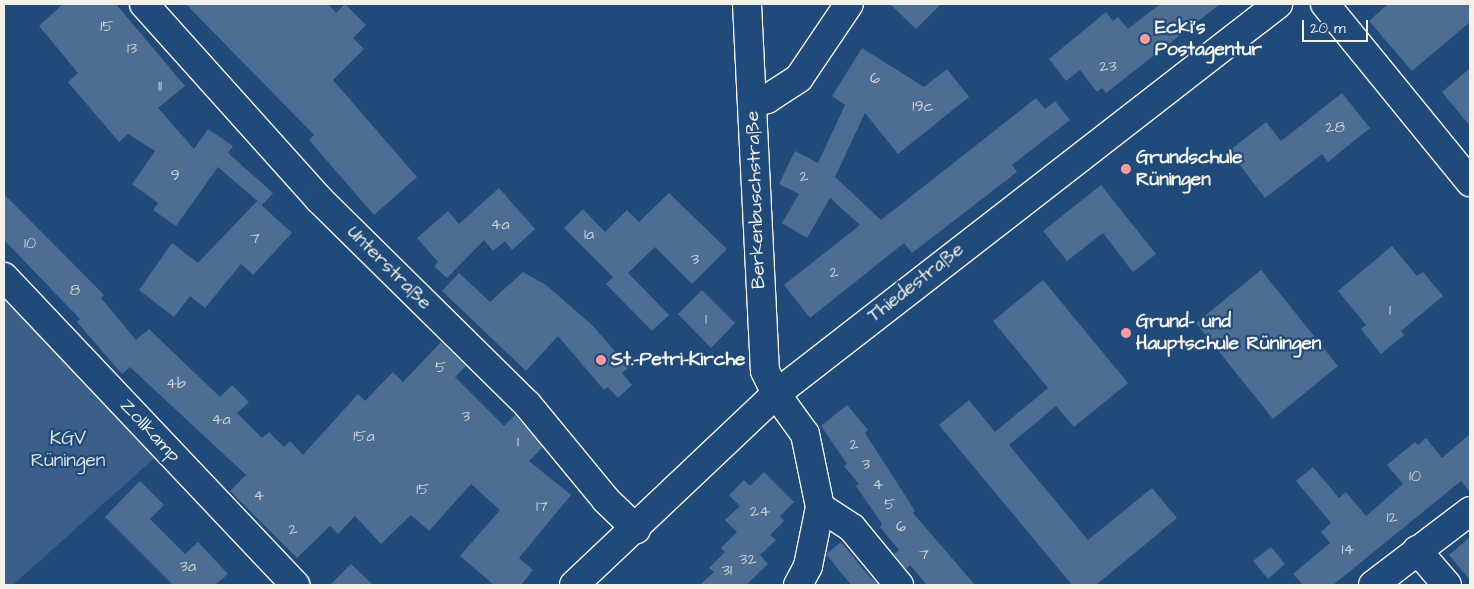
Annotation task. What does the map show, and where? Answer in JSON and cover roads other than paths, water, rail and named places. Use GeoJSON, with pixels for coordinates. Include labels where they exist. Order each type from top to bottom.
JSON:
{"type":"FeatureCollection","features":[{"type":"Feature","properties":{"kind":"street","name":"Unterstraße"},"geometry":{"type":"LineString","coordinates":[[144,4],[319,199],[527,404],[606,500],[636,529]]}},
{"type":"Feature","properties":{"kind":"street","name":"Berkenbuschstraße"},"geometry":{"type":"LineString","coordinates":[[747,4],[765,371],[776,394],[804,434],[820,507]]}},
{"type":"Feature","properties":{"kind":"street"},"geometry":{"type":"LineString","coordinates":[[752,104],[767,99],[799,78],[849,4]]}},
{"type":"Feature","properties":{"kind":"street","name":"Thiedestraße"},"geometry":{"type":"LineString","coordinates":[[574,585],[636,529],[776,394],[1278,4]]}},
{"type":"Feature","properties":{"kind":"street"},"geometry":{"type":"LineString","coordinates":[[1325,4],[1470,182]]}},
{"type":"Feature","properties":{"kind":"street","name":"Zollkamp"},"geometry":{"type":"LineString","coordinates":[[4,277],[295,585]]}},
{"type":"Feature","properties":{"kind":"street"},"geometry":{"type":"LineString","coordinates":[[798,585],[808,566],[820,507],[852,528],[899,585]]}},
{"type":"Feature","properties":{"kind":"street"},"geometry":{"type":"LineString","coordinates":[[1373,585],[1470,511]]}},
{"type":"Feature","properties":{"kind":"street"},"geometry":{"type":"LineString","coordinates":[[1417,550],[1447,585]]}},
{"type":"Feature","properties":{"kind":"place","name":"Ecki's Postagentur"},"geometry":{"type":"Point","coordinates":[1145,39]}},
{"type":"Feature","properties":{"kind":"place","name":"Grundschule Rüningen"},"geometry":{"type":"Point","coordinates":[1126,169]}},
{"type":"Feature","properties":{"kind":"place","name":"Grund- und Hauptschule Rüningen"},"geometry":{"type":"Point","coordinates":[1126,333]}},
{"type":"Feature","properties":{"kind":"place","name":"St.-Petri-Kirche"},"geometry":{"type":"Point","coordinates":[601,360]}},
{"type":"Feature","properties":{"kind":"park label","name":"KGV Rüningen"},"geometry":{"type":"Point","coordinates":[68,450]}}]}
